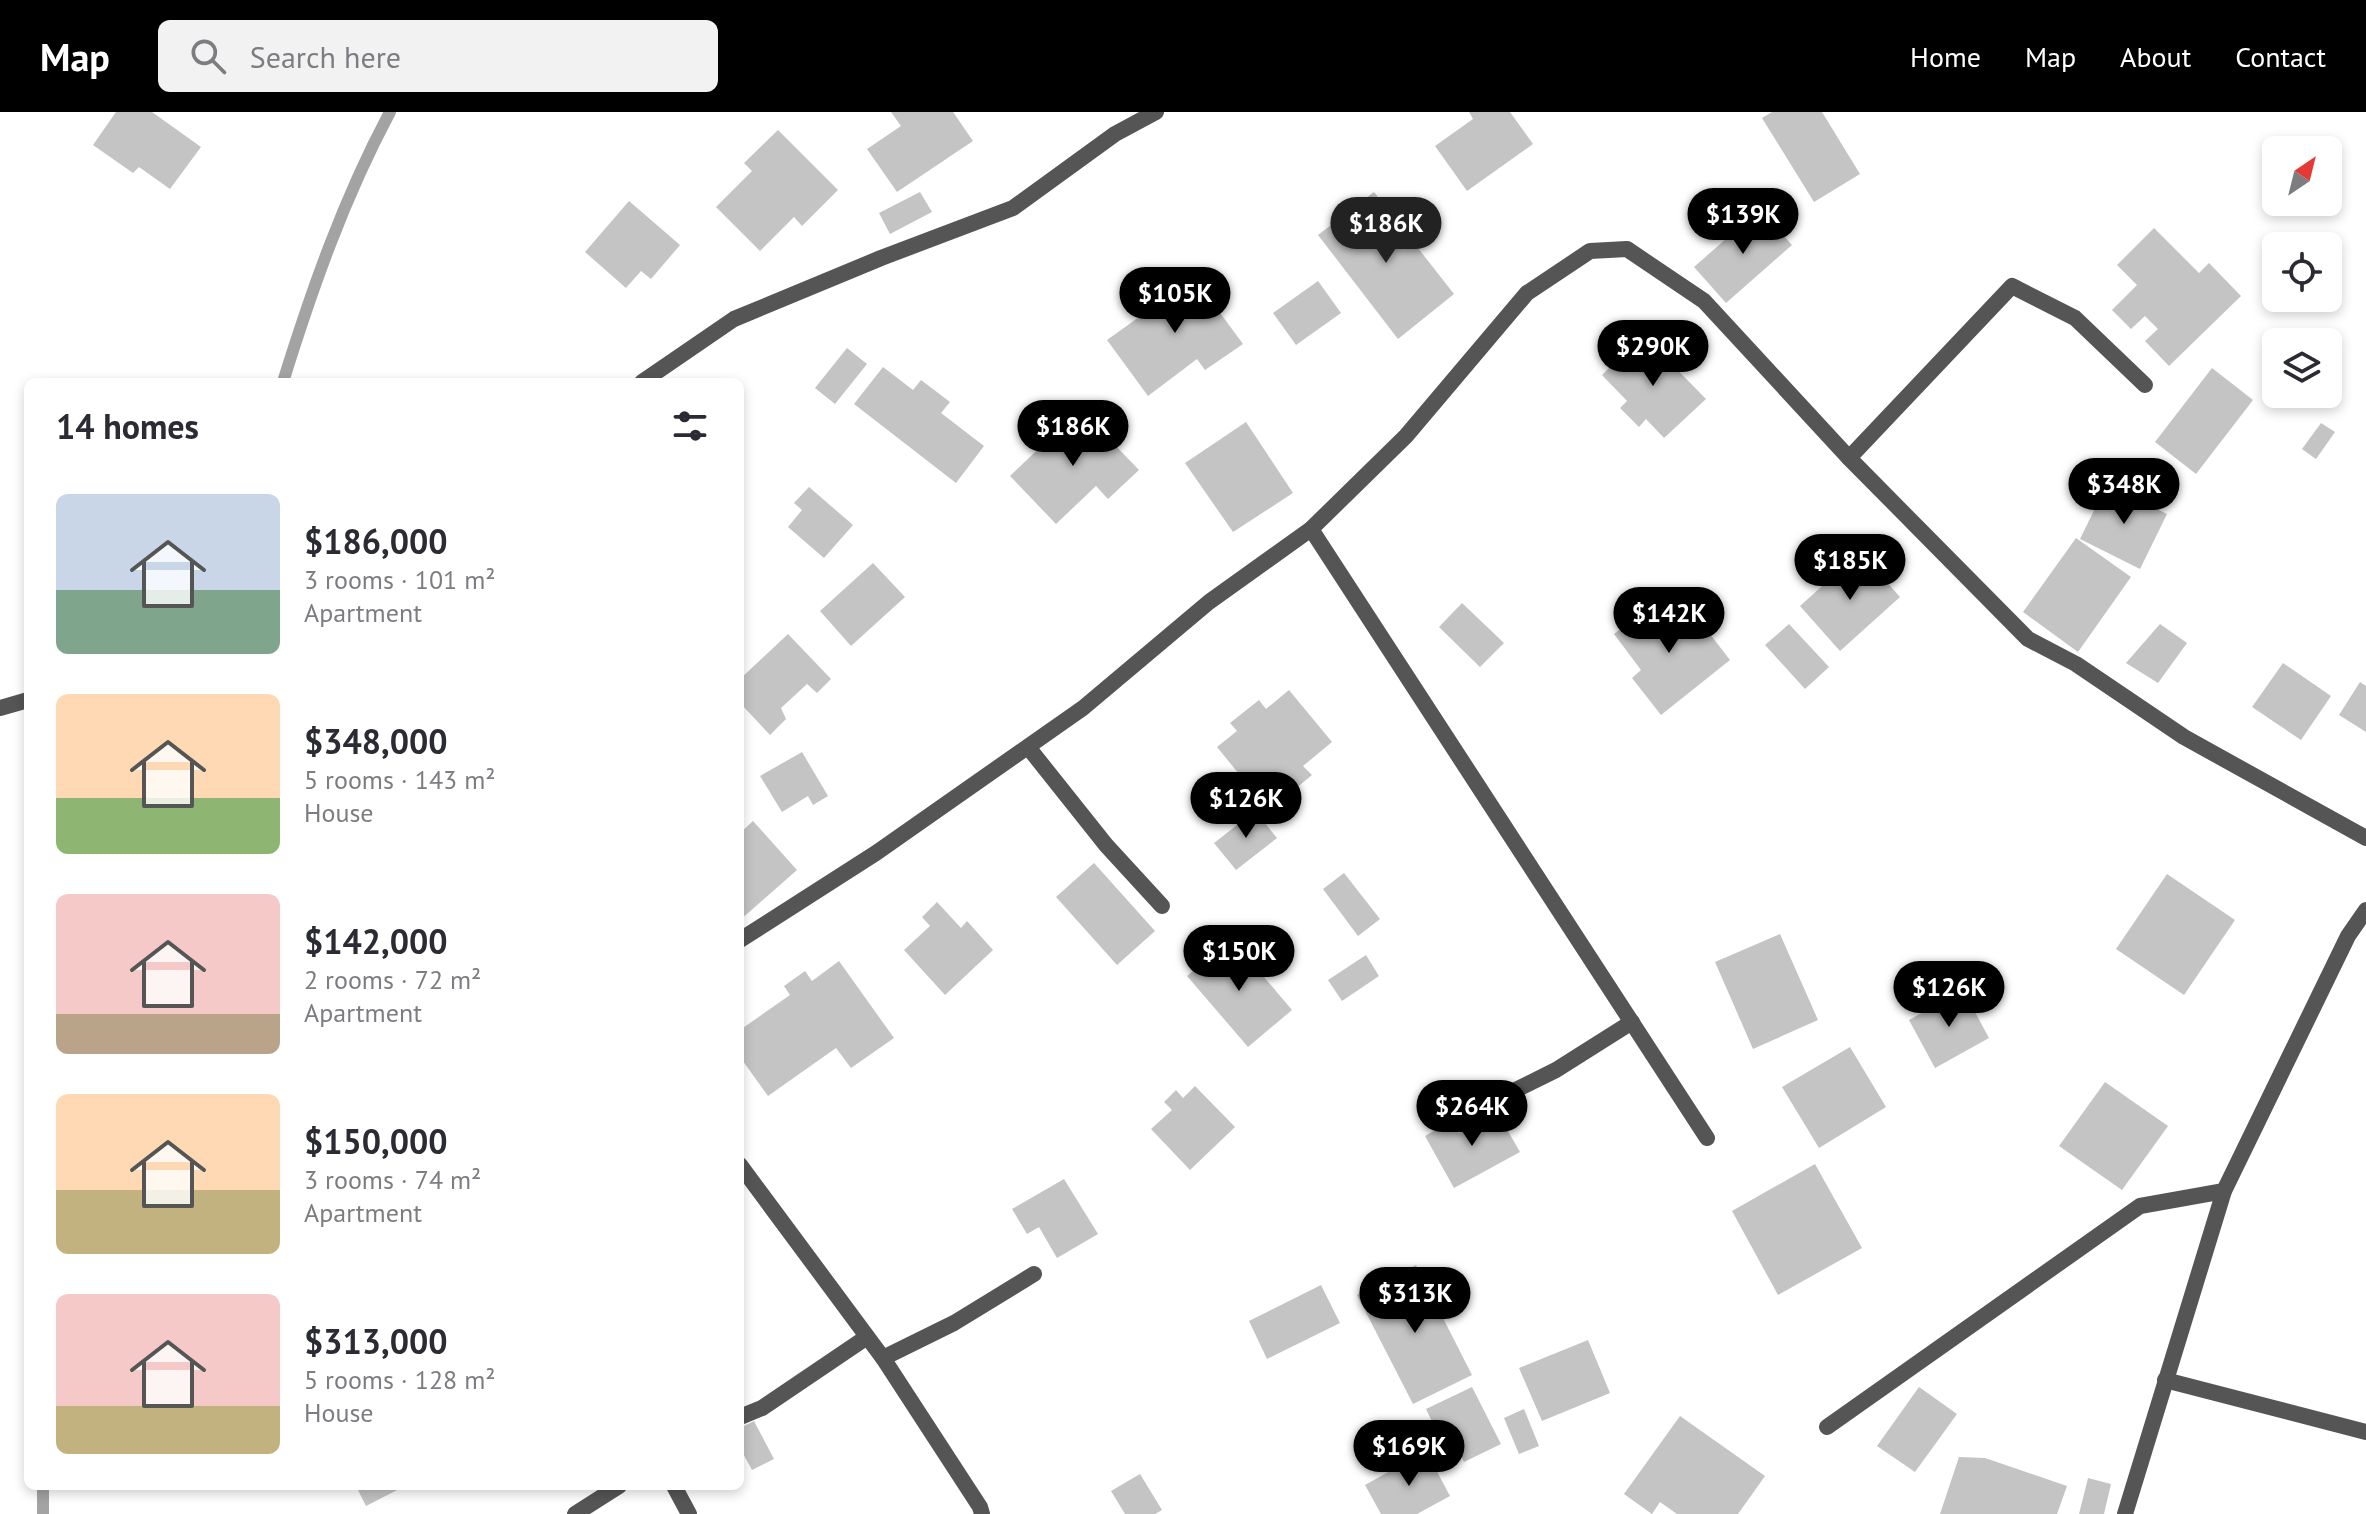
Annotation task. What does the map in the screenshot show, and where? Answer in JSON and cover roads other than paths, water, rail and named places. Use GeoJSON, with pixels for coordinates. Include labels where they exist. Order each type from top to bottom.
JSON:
{"type":"FeatureCollection","features":[{"type":"Feature","properties":{"kind":"street"},"geometry":{"type":"LineString","coordinates":[[648,378],[734,319],[1013,208],[1115,134],[1156,112]]}},
{"type":"Feature","properties":{"kind":"street"},"geometry":{"type":"LineString","coordinates":[[744,937],[876,853],[1083,708],[1209,602],[1311,529],[1406,436],[1527,293],[1590,251],[1627,249],[1704,301],[1849,458],[2028,639],[2076,664],[2184,737],[2366,838]]}},
{"type":"Feature","properties":{"kind":"street"},"geometry":{"type":"LineString","coordinates":[[1849,458],[2012,286],[2075,318],[2145,385]]}},
{"type":"Feature","properties":{"kind":"street"},"geometry":{"type":"LineString","coordinates":[[1311,529],[1707,1138]]}},
{"type":"Feature","properties":{"kind":"street"},"geometry":{"type":"LineString","coordinates":[[0,708],[24,701]]}},
{"type":"Feature","properties":{"kind":"street"},"geometry":{"type":"LineString","coordinates":[[1028,747],[1106,845],[1162,906]]}},
{"type":"Feature","properties":{"kind":"street"},"geometry":{"type":"LineString","coordinates":[[2125,1514],[2224,1191],[2348,936],[2366,910]]}},
{"type":"Feature","properties":{"kind":"street"},"geometry":{"type":"LineString","coordinates":[[1473,1111],[1556,1070],[1632,1022]]}},
{"type":"Feature","properties":{"kind":"street"},"geometry":{"type":"LineString","coordinates":[[744,1170],[883,1358],[982,1514]]}},
{"type":"Feature","properties":{"kind":"street"},"geometry":{"type":"LineString","coordinates":[[1827,1427],[2140,1206],[2224,1191]]}},
{"type":"Feature","properties":{"kind":"street"},"geometry":{"type":"LineString","coordinates":[[883,1358],[954,1323],[1034,1274]]}},
{"type":"Feature","properties":{"kind":"street"},"geometry":{"type":"LineString","coordinates":[[744,1415],[762,1408],[867,1337]]}},
{"type":"Feature","properties":{"kind":"street"},"geometry":{"type":"LineString","coordinates":[[2165,1380],[2366,1432]]}},
{"type":"Feature","properties":{"kind":"street"},"geometry":{"type":"LineString","coordinates":[[575,1514],[613,1490]]}},
{"type":"Feature","properties":{"kind":"street"},"geometry":{"type":"LineString","coordinates":[[676,1490],[689,1514]]}},
{"type":"Feature","properties":{"kind":"waterway"},"geometry":{"type":"LineString","coordinates":[[284,378],[330,244],[390,112]]}},
{"type":"Feature","properties":{"kind":"waterway"},"geometry":{"type":"LineString","coordinates":[[43,1490],[43,1514]]}}]}
